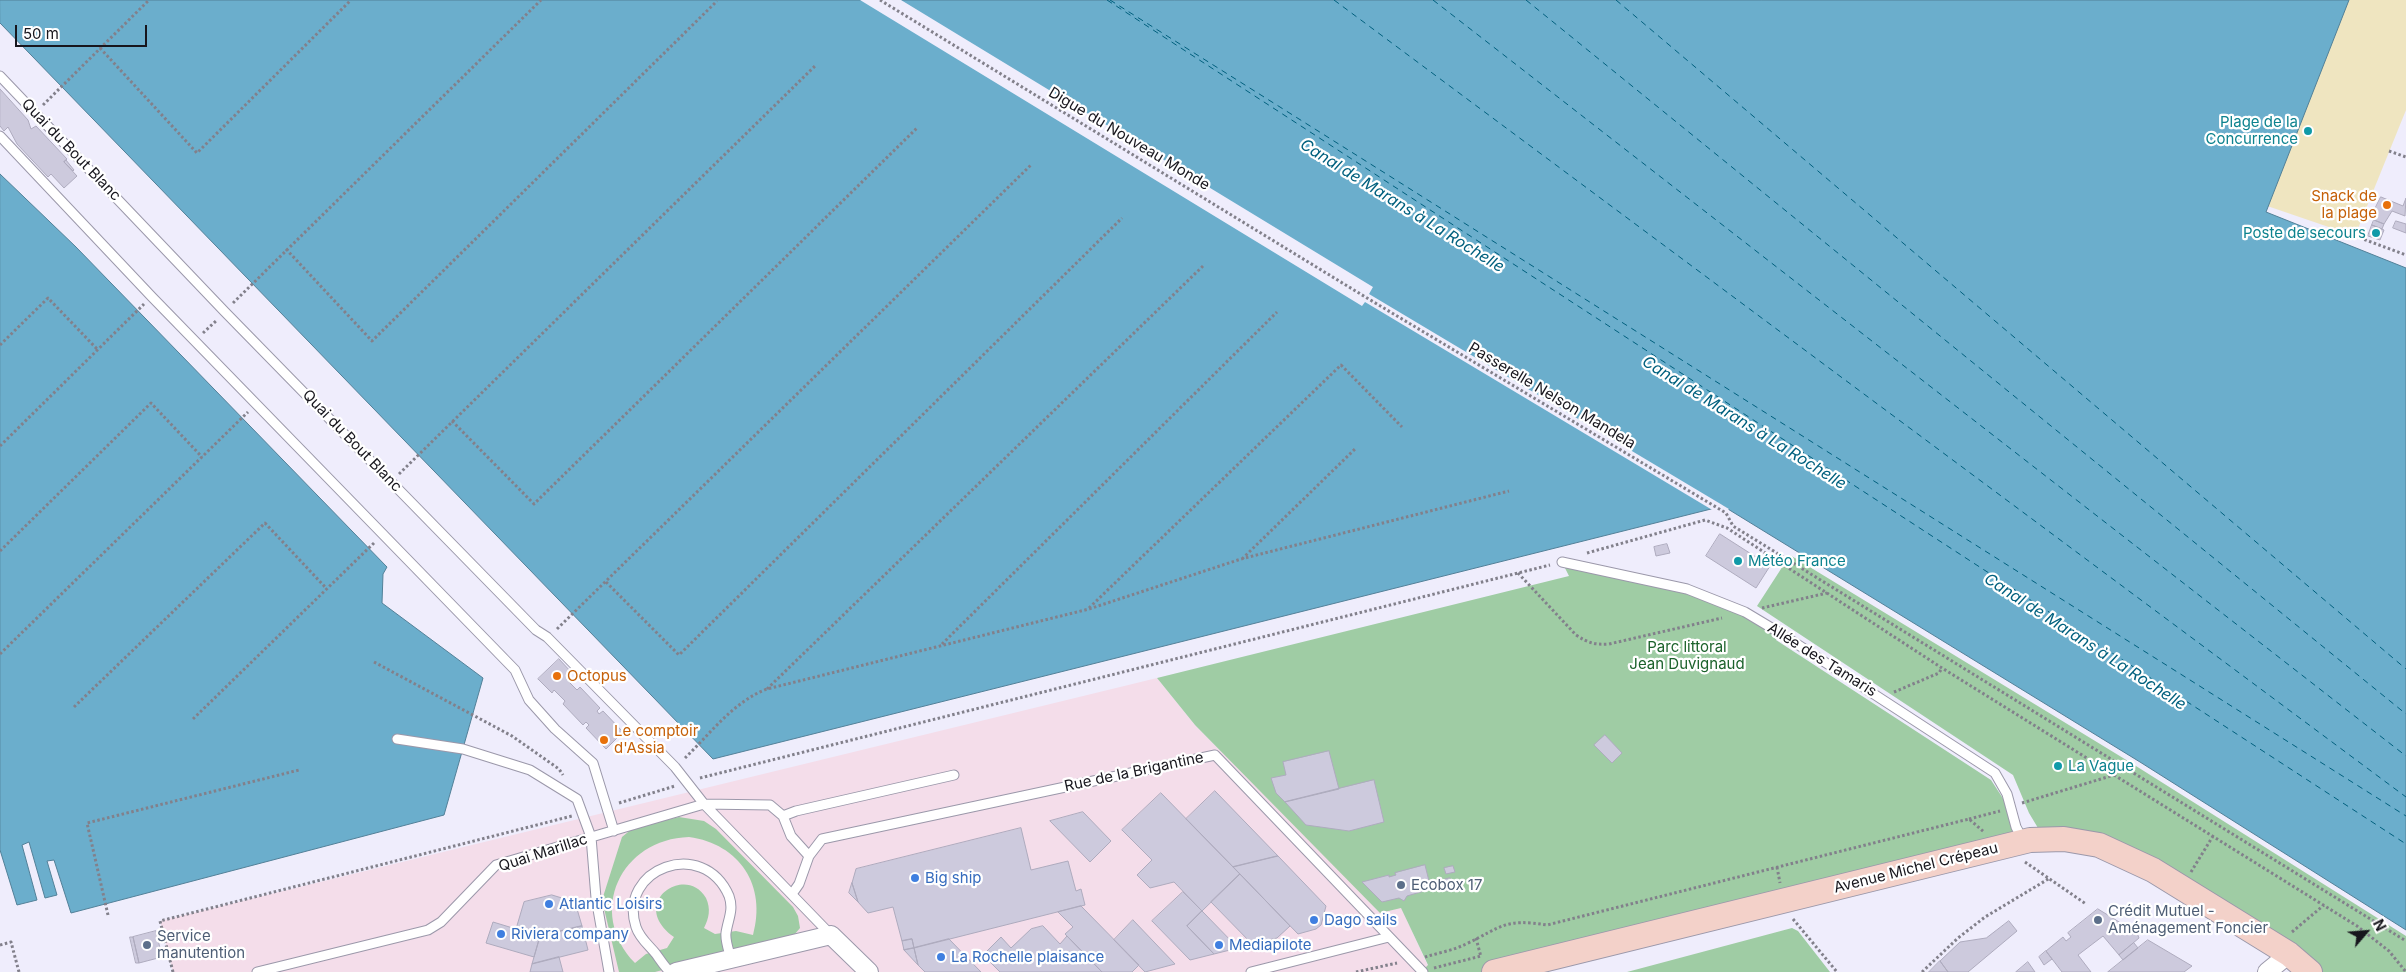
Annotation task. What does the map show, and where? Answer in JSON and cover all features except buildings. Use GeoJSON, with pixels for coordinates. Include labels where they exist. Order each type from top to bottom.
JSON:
{"type":"FeatureCollection","features":[{"type":"Feature","properties":{"kind":"street","name":"Avenue Michel Crépeau"},"geometry":{"type":"LineString","coordinates":[[1494,972],[2014,844],[2064,839],[2100,845],[2153,870],[2282,950],[2310,972]]}},
{"type":"Feature","properties":{"kind":"street"},"geometry":{"type":"LineString","coordinates":[[676,972],[696,970],[731,959],[831,935],[869,972]]}},
{"type":"Feature","properties":{"kind":"street"},"geometry":{"type":"LineString","coordinates":[[2268,972],[2282,950]]}},
{"type":"Feature","properties":{"kind":"lane","name":"Quai du Bout Blanc"},"geometry":{"type":"LineString","coordinates":[[0,76],[232,319],[688,782],[704,804],[831,935]]}},
{"type":"Feature","properties":{"kind":"lane"},"geometry":{"type":"LineString","coordinates":[[0,136],[158,303],[515,670],[529,700],[556,729],[593,763],[614,830]]}},
{"type":"Feature","properties":{"kind":"lane","name":"Allée des Tamaris"},"geometry":{"type":"LineString","coordinates":[[1562,562],[1687,589],[1746,612],[1886,700],[1994,773],[2007,794],[2011,807],[2016,827],[2014,844]]}},
{"type":"Feature","properties":{"kind":"lane"},"geometry":{"type":"LineString","coordinates":[[398,739],[463,749],[530,770],[577,799],[591,837],[596,898],[609,972]]}},
{"type":"Feature","properties":{"kind":"lane","name":"Rue de la Brigantine"},"geometry":{"type":"LineString","coordinates":[[792,894],[799,884],[809,856],[822,839],[1215,755],[1424,972]]}},
{"type":"Feature","properties":{"kind":"lane"},"geometry":{"type":"LineString","coordinates":[[809,856],[791,836],[783,816],[796,811],[954,775]]}},
{"type":"Feature","properties":{"kind":"lane","name":"Quai Marillac"},"geometry":{"type":"LineString","coordinates":[[257,972],[428,930],[441,922],[496,865],[614,830],[704,804],[770,805],[783,816]]}},
{"type":"Feature","properties":{"kind":"lane"},"geometry":{"type":"LineString","coordinates":[[670,972],[642,939],[636,926],[634,910],[636,896],[647,878],[660,868],[678,863],[693,864],[709,870],[722,883],[730,898],[732,914],[726,934],[731,959]]}},
{"type":"Feature","properties":{"kind":"lane"},"geometry":{"type":"LineString","coordinates":[[1252,972],[1389,937]]}},
{"type":"Feature","properties":{"kind":"path"},"geometry":{"type":"LineString","coordinates":[[49,99],[149,0]]}},
{"type":"Feature","properties":{"kind":"path"},"geometry":{"type":"LineString","coordinates":[[100,48],[197,153],[351,0]]}},
{"type":"Feature","properties":{"kind":"path"},"geometry":{"type":"LineString","coordinates":[[244,292],[541,0]]}},
{"type":"Feature","properties":{"kind":"path","name":"Digue du Nouveau Monde"},"geometry":{"type":"LineString","coordinates":[[880,0],[1367,298]]}},
{"type":"Feature","properties":{"kind":"path"},"geometry":{"type":"LineString","coordinates":[[286,249],[372,341],[717,2]]}},
{"type":"Feature","properties":{"kind":"path"},"geometry":{"type":"LineString","coordinates":[[410,464],[816,65]]}},
{"type":"Feature","properties":{"kind":"path"},"geometry":{"type":"LineString","coordinates":[[452,421],[534,504],[918,127]]}},
{"type":"Feature","properties":{"kind":"path"},"geometry":{"type":"LineString","coordinates":[[2389,151],[2406,157]]}},
{"type":"Feature","properties":{"kind":"path"},"geometry":{"type":"LineString","coordinates":[[564,622],[1032,164]]}},
{"type":"Feature","properties":{"kind":"path"},"geometry":{"type":"LineString","coordinates":[[606,582],[679,655],[1122,218]]}},
{"type":"Feature","properties":{"kind":"path"},"geometry":{"type":"LineString","coordinates":[[2355,236],[2406,256]]}},
{"type":"Feature","properties":{"kind":"path"},"geometry":{"type":"LineString","coordinates":[[767,689],[1203,266]]}},
{"type":"Feature","properties":{"kind":"path"},"geometry":{"type":"LineString","coordinates":[[0,345],[48,298],[98,350]]}},
{"type":"Feature","properties":{"kind":"path","name":"Passerelle Nelson Mandela"},"geometry":{"type":"LineString","coordinates":[[1367,298],[1726,513],[1733,526]]}},
{"type":"Feature","properties":{"kind":"path"},"geometry":{"type":"LineString","coordinates":[[942,645],[1277,312]]}},
{"type":"Feature","properties":{"kind":"path"},"geometry":{"type":"LineString","coordinates":[[0,446],[132,317]]}},
{"type":"Feature","properties":{"kind":"path"},"geometry":{"type":"LineString","coordinates":[[1089,609],[1341,365],[1402,427]]}},
{"type":"Feature","properties":{"kind":"path"},"geometry":{"type":"LineString","coordinates":[[0,550],[151,403],[202,458]]}},
{"type":"Feature","properties":{"kind":"path"},"geometry":{"type":"LineString","coordinates":[[0,654],[243,417]]}},
{"type":"Feature","properties":{"kind":"path"},"geometry":{"type":"LineString","coordinates":[[1241,559],[1356,448]]}},
{"type":"Feature","properties":{"kind":"path"},"geometry":{"type":"LineString","coordinates":[[685,757],[728,716],[755,694],[767,689],[1089,609],[1241,559],[1509,491]]}},
{"type":"Feature","properties":{"kind":"path"},"geometry":{"type":"LineString","coordinates":[[606,807],[688,782],[1562,562],[1609,545],[1705,520],[1727,528],[1942,668],[2324,905],[2375,939],[2389,951],[2406,972]]}},
{"type":"Feature","properties":{"kind":"path"},"geometry":{"type":"LineString","coordinates":[[74,707],[265,523],[326,588]]}},
{"type":"Feature","properties":{"kind":"path"},"geometry":{"type":"LineString","coordinates":[[1727,528],[1733,526],[2406,941]]}},
{"type":"Feature","properties":{"kind":"path"},"geometry":{"type":"LineString","coordinates":[[193,719],[368,548]]}},
{"type":"Feature","properties":{"kind":"path"},"geometry":{"type":"LineString","coordinates":[[1518,573],[1576,635],[1587,643],[1596,645],[1609,644],[1827,594]]}},
{"type":"Feature","properties":{"kind":"path"},"geometry":{"type":"LineString","coordinates":[[374,662],[512,736]]}},
{"type":"Feature","properties":{"kind":"path"},"geometry":{"type":"LineString","coordinates":[[1886,700],[1892,692],[1939,673],[1942,668]]}},
{"type":"Feature","properties":{"kind":"path"},"geometry":{"type":"LineString","coordinates":[[108,915],[87,824],[299,770]]}},
{"type":"Feature","properties":{"kind":"path"},"geometry":{"type":"LineString","coordinates":[[1356,972],[1412,960],[1465,945],[1496,927],[1522,921],[1547,925],[1969,819],[2115,774]]}},
{"type":"Feature","properties":{"kind":"path"},"geometry":{"type":"LineString","coordinates":[[173,972],[160,921],[582,813]]}},
{"type":"Feature","properties":{"kind":"path"},"geometry":{"type":"LineString","coordinates":[[1969,819],[2014,844],[2050,878],[2086,904]]}},
{"type":"Feature","properties":{"kind":"path"},"geometry":{"type":"LineString","coordinates":[[2182,888],[2213,836]]}},
{"type":"Feature","properties":{"kind":"path"},"geometry":{"type":"LineString","coordinates":[[1922,972],[1958,938],[1985,917],[2050,878]]}},
{"type":"Feature","properties":{"kind":"path"},"geometry":{"type":"LineString","coordinates":[[1784,900],[1787,912],[1837,972]]}},
{"type":"Feature","properties":{"kind":"path"},"geometry":{"type":"LineString","coordinates":[[2282,950],[2324,905]]}},
{"type":"Feature","properties":{"kind":"path"},"geometry":{"type":"LineString","coordinates":[[0,945],[11,942],[19,972]]}},
{"type":"Feature","properties":{"kind":"shaded area"},"geometry":{"type":"Polygon","coordinates":[[[1157,678],[1195,725],[1380,912],[1401,907],[1428,966],[1417,972],[173,972],[160,921],[1157,678]]]}},
{"type":"Feature","properties":{"kind":"green space"},"geometry":{"type":"Polygon","coordinates":[[[1790,555],[2128,761],[2406,936],[2406,972],[2322,972],[2305,956],[2153,858],[2113,838],[2057,827],[2038,828],[2029,813],[2013,775],[1757,606],[1790,555]]]}},
{"type":"Feature","properties":{"kind":"green space","name":"Parc littoral Jean Duvignaud"},"geometry":{"type":"Polygon","coordinates":[[[1562,562],[1687,589],[1780,633],[1776,640],[1991,780],[2030,840],[1493,972],[1423,972],[1428,965],[1401,908],[1380,913],[1195,725],[1157,678],[1569,576],[1562,562]]]}},
{"type":"Feature","properties":{"kind":"green space"},"geometry":{"type":"Polygon","coordinates":[[[679,817],[704,821],[716,829],[793,907],[798,916],[800,928],[794,935],[655,972],[619,972],[602,900],[622,837],[633,828],[679,817]],[[689,837],[665,841],[645,850],[629,864],[618,882],[613,901],[613,922],[620,943],[635,963],[646,954],[667,948],[674,937],[661,924],[656,912],[658,900],[665,892],[675,886],[686,885],[697,888],[706,898],[709,913],[704,928],[715,934],[736,931],[753,935],[756,900],[752,884],[745,870],[735,858],[722,848],[707,841],[689,837]]]}},
{"type":"Feature","properties":{"kind":"green space"},"geometry":{"type":"Polygon","coordinates":[[[1792,928],[1798,931],[1830,972],[1627,972],[1792,928]]]}},
{"type":"Feature","properties":{"kind":"sand","name":"Plage de la Concurrence"},"geometry":{"type":"Polygon","coordinates":[[[2269,0],[2406,0],[2406,110],[2355,236],[2200,183],[2269,0]]]}},
{"type":"Feature","properties":{"kind":"water","name":"Canal de Marans à La Rochelle"},"geometry":{"type":"Polygon","coordinates":[[[0,0],[2349,0],[2266,212],[2406,268],[2406,930],[2140,762],[1723,506],[713,759],[0,23],[0,0]]]}},
{"type":"Feature","properties":{"kind":"water"},"geometry":{"type":"Polygon","coordinates":[[[0,174],[76,247],[387,567],[383,574],[382,603],[483,678],[444,815],[71,913],[54,860],[47,861],[57,895],[45,898],[29,842],[22,845],[37,900],[17,905],[0,850],[0,174]]]}},
{"type":"Feature","properties":{"kind":"pier"},"geometry":{"type":"Polygon","coordinates":[[[860,0],[901,0],[1373,287],[1369,294],[1729,509],[1727,511],[1723,509],[1714,511],[1365,302],[1362,306],[860,0]]]}},
{"type":"Feature","properties":{"kind":"ferry route"},"geometry":{"type":"LineString","coordinates":[[1107,0],[2406,844]]}},
{"type":"Feature","properties":{"kind":"ferry route"},"geometry":{"type":"LineString","coordinates":[[1110,0],[2406,816]]}},
{"type":"Feature","properties":{"kind":"ferry route"},"geometry":{"type":"LineString","coordinates":[[1334,0],[2406,797]]}},
{"type":"Feature","properties":{"kind":"ferry route"},"geometry":{"type":"LineString","coordinates":[[1433,0],[2406,756]]}},
{"type":"Feature","properties":{"kind":"ferry route"},"geometry":{"type":"LineString","coordinates":[[1526,0],[2406,714]]}},
{"type":"Feature","properties":{"kind":"ferry route"},"geometry":{"type":"LineString","coordinates":[[1616,0],[2406,669]]}},
{"type":"Feature","properties":{"kind":"place","name":"Plage de la Concurrence"},"geometry":{"type":"Point","coordinates":[2308,131]}},
{"type":"Feature","properties":{"kind":"place","name":"Snack de la plage"},"geometry":{"type":"Point","coordinates":[2387,205]}},
{"type":"Feature","properties":{"kind":"place","name":"Poste de secours"},"geometry":{"type":"Point","coordinates":[2376,233]}},
{"type":"Feature","properties":{"kind":"place","name":"Météo France"},"geometry":{"type":"Point","coordinates":[1738,561]}},
{"type":"Feature","properties":{"kind":"place","name":"Octopus"},"geometry":{"type":"Point","coordinates":[557,676]}},
{"type":"Feature","properties":{"kind":"place","name":"Le comptoir d'Assia"},"geometry":{"type":"Point","coordinates":[604,740]}},
{"type":"Feature","properties":{"kind":"place","name":"La Vague"},"geometry":{"type":"Point","coordinates":[2058,766]}},
{"type":"Feature","properties":{"kind":"place","name":"Big ship"},"geometry":{"type":"Point","coordinates":[915,878]}},
{"type":"Feature","properties":{"kind":"place","name":"Ecobox 17"},"geometry":{"type":"Point","coordinates":[1401,885]}},
{"type":"Feature","properties":{"kind":"place","name":"Atlantic Loisirs"},"geometry":{"type":"Point","coordinates":[549,904]}},
{"type":"Feature","properties":{"kind":"place","name":"Dago sails"},"geometry":{"type":"Point","coordinates":[1314,920]}},
{"type":"Feature","properties":{"kind":"place","name":"Crédit Mutuel - Aménagement Foncier"},"geometry":{"type":"Point","coordinates":[2098,920]}},
{"type":"Feature","properties":{"kind":"place","name":"Riviera company"},"geometry":{"type":"Point","coordinates":[501,934]}},
{"type":"Feature","properties":{"kind":"place","name":"Service manutention"},"geometry":{"type":"Point","coordinates":[147,945]}},
{"type":"Feature","properties":{"kind":"place","name":"Mediapilote"},"geometry":{"type":"Point","coordinates":[1219,945]}},
{"type":"Feature","properties":{"kind":"place","name":"La Rochelle plaisance"},"geometry":{"type":"Point","coordinates":[941,957]}}]}
